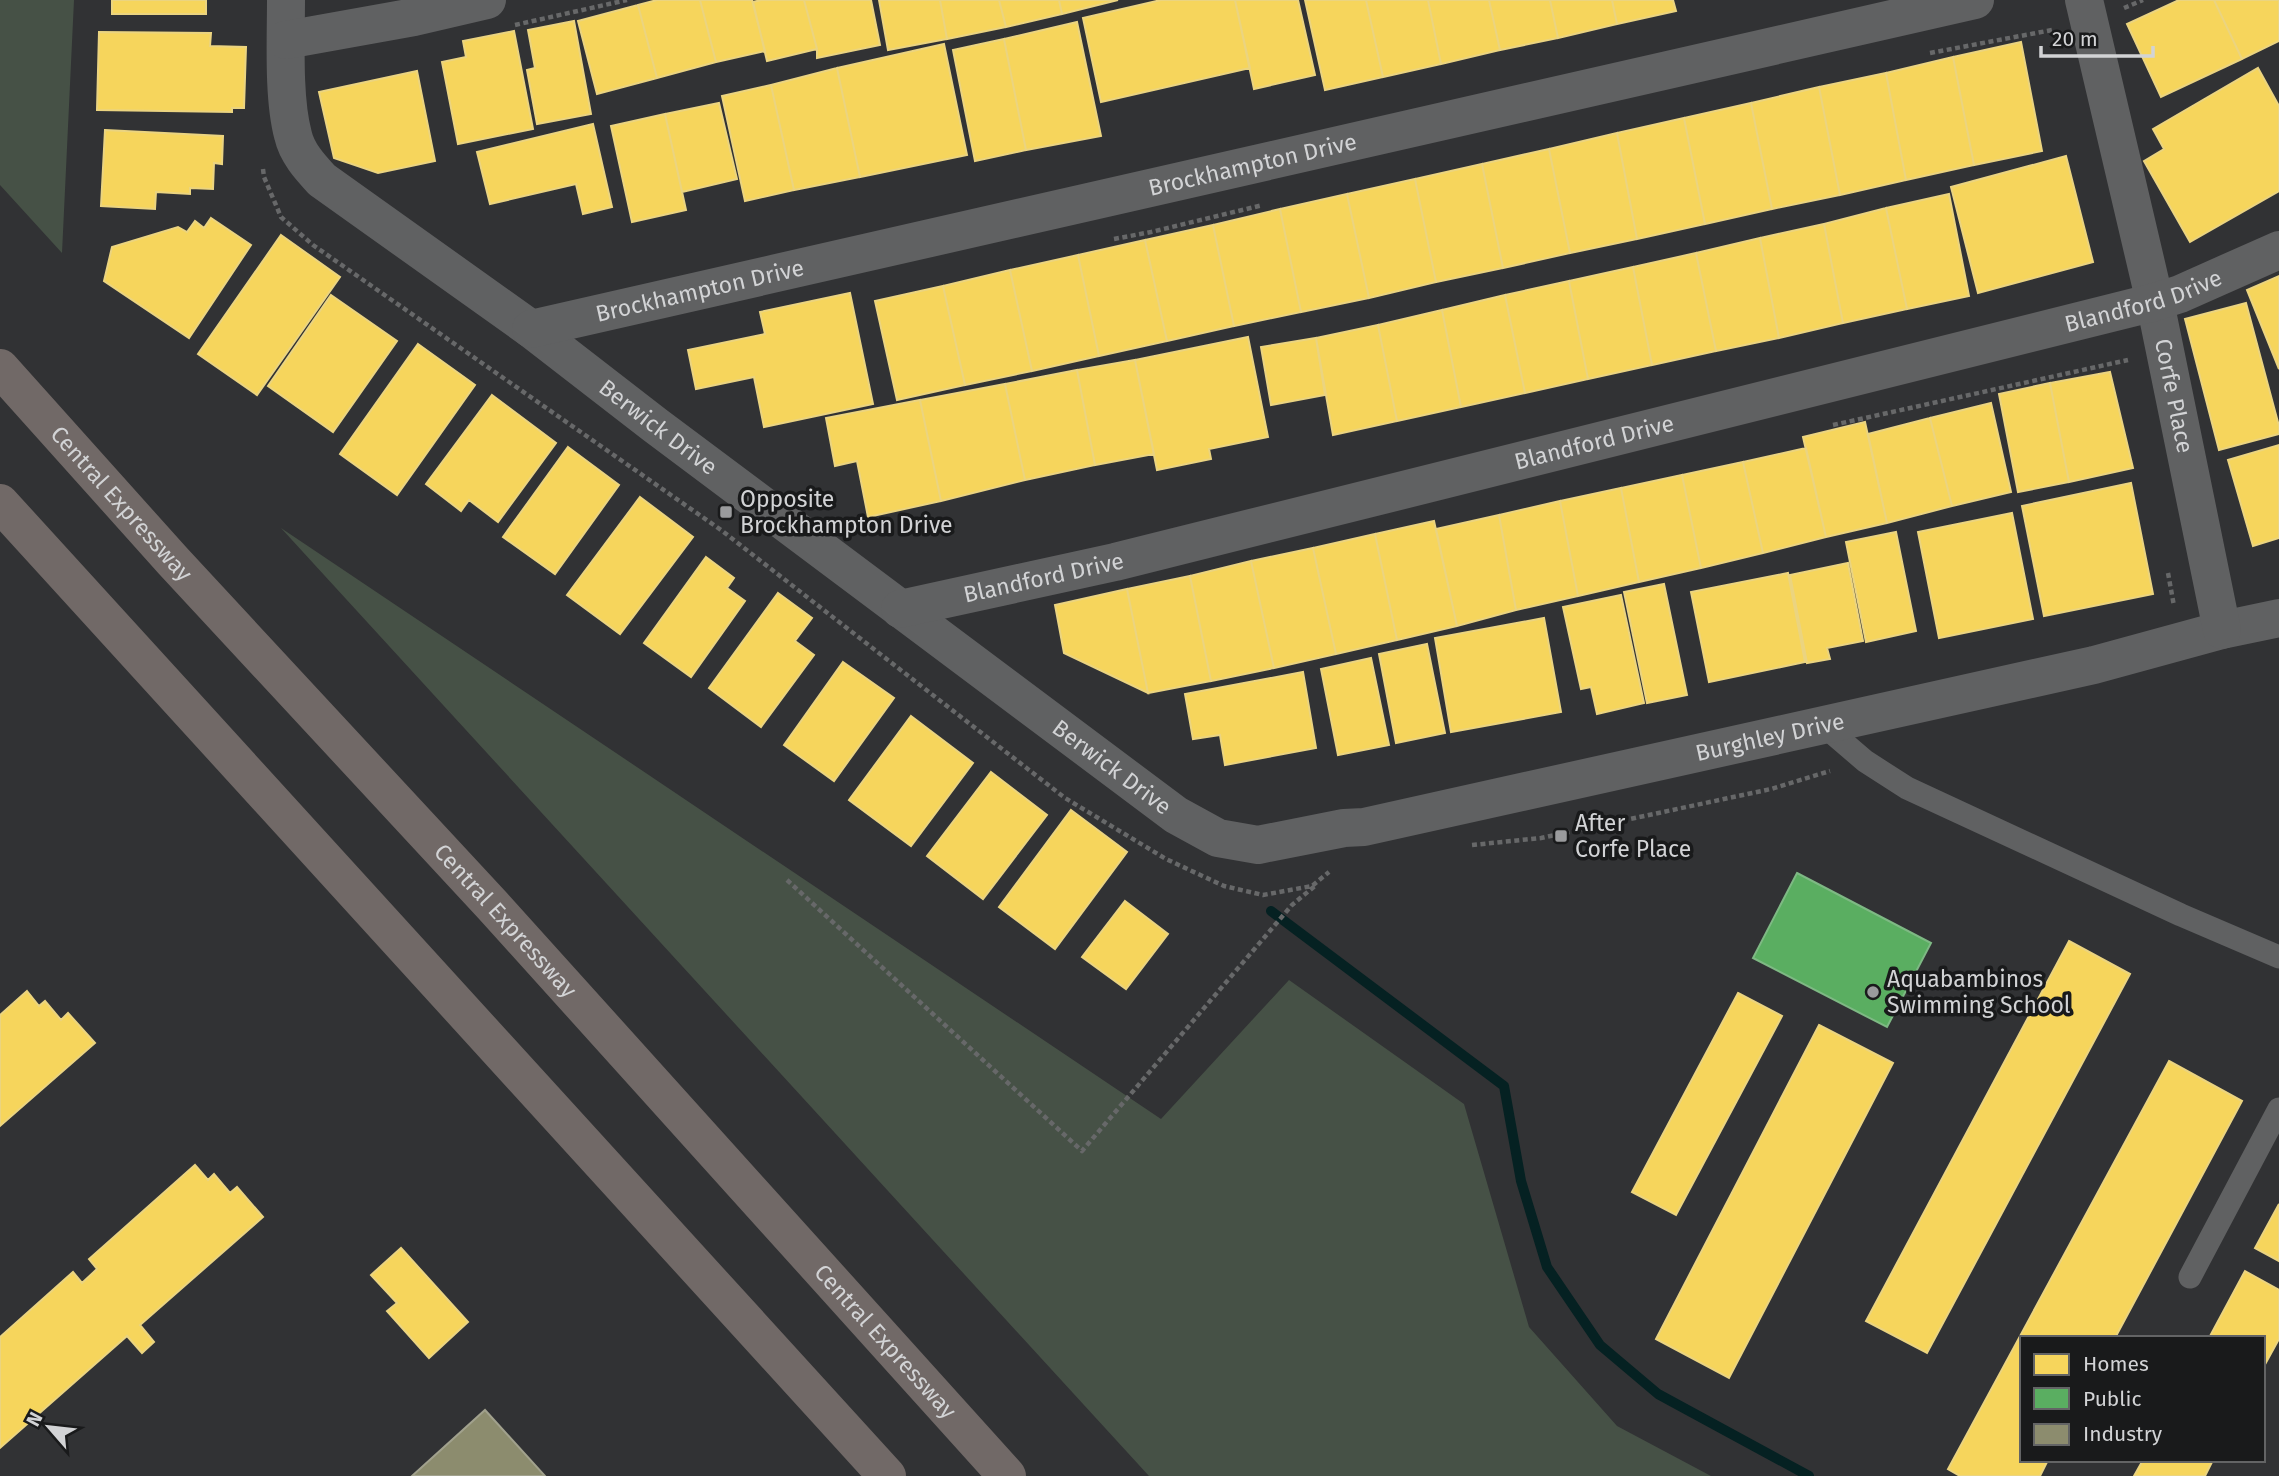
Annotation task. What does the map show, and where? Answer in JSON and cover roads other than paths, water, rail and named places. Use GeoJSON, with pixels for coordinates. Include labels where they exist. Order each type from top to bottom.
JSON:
{"type":"FeatureCollection","features":[{"type":"Feature","properties":{"kind":"highway","name":"Central Expressway"},"geometry":{"type":"LineString","coordinates":[[0,368],[182,572],[502,916],[1007,1476]]}},
{"type":"Feature","properties":{"kind":"highway"},"geometry":{"type":"LineString","coordinates":[[0,503],[887,1476]]}},
{"type":"Feature","properties":{"kind":"street","name":"Berwick Drive"},"geometry":{"type":"LineString","coordinates":[[286,0],[288,107],[293,137],[306,163],[322,180],[531,328],[1176,815],[1218,838],[1258,845]]}},
{"type":"Feature","properties":{"kind":"street"},"geometry":{"type":"LineString","coordinates":[[286,40],[414,17],[487,0]]}},
{"type":"Feature","properties":{"kind":"street","name":"Brockhampton Drive"},"geometry":{"type":"LineString","coordinates":[[531,328],[1975,0]]}},
{"type":"Feature","properties":{"kind":"street","name":"Corfe Place"},"geometry":{"type":"LineString","coordinates":[[2084,0],[2155,302],[2222,630]]}},
{"type":"Feature","properties":{"kind":"street","name":"Blandford Drive"},"geometry":{"type":"LineString","coordinates":[[900,609],[1115,562],[2155,302],[2180,294],[2279,250]]}},
{"type":"Feature","properties":{"kind":"street","name":"Burghley Drive"},"geometry":{"type":"LineString","coordinates":[[1258,845],[1344,828],[1364,827],[2094,666],[2222,630],[2279,618]]}},
{"type":"Feature","properties":{"kind":"lane"},"geometry":{"type":"LineString","coordinates":[[1823,725],[1865,761],[1908,788],[2181,915],[2279,957]]}},
{"type":"Feature","properties":{"kind":"lane"},"geometry":{"type":"LineString","coordinates":[[2190,1277],[2279,1109]]}},
{"type":"Feature","properties":{"kind":"waterway"},"geometry":{"type":"LineString","coordinates":[[1271,911],[1504,1086],[1521,1181],[1547,1267],[1600,1345],[1658,1394],[1809,1476]]}},
{"type":"Feature","properties":{"kind":"place","name":"Opposite Brockhampton Drive"},"geometry":{"type":"Point","coordinates":[726,512]}},
{"type":"Feature","properties":{"kind":"place","name":"After Corfe Place"},"geometry":{"type":"Point","coordinates":[1561,836]}},
{"type":"Feature","properties":{"kind":"place","name":"Aquabambinos Swimming School"},"geometry":{"type":"Point","coordinates":[1873,992]}}]}
